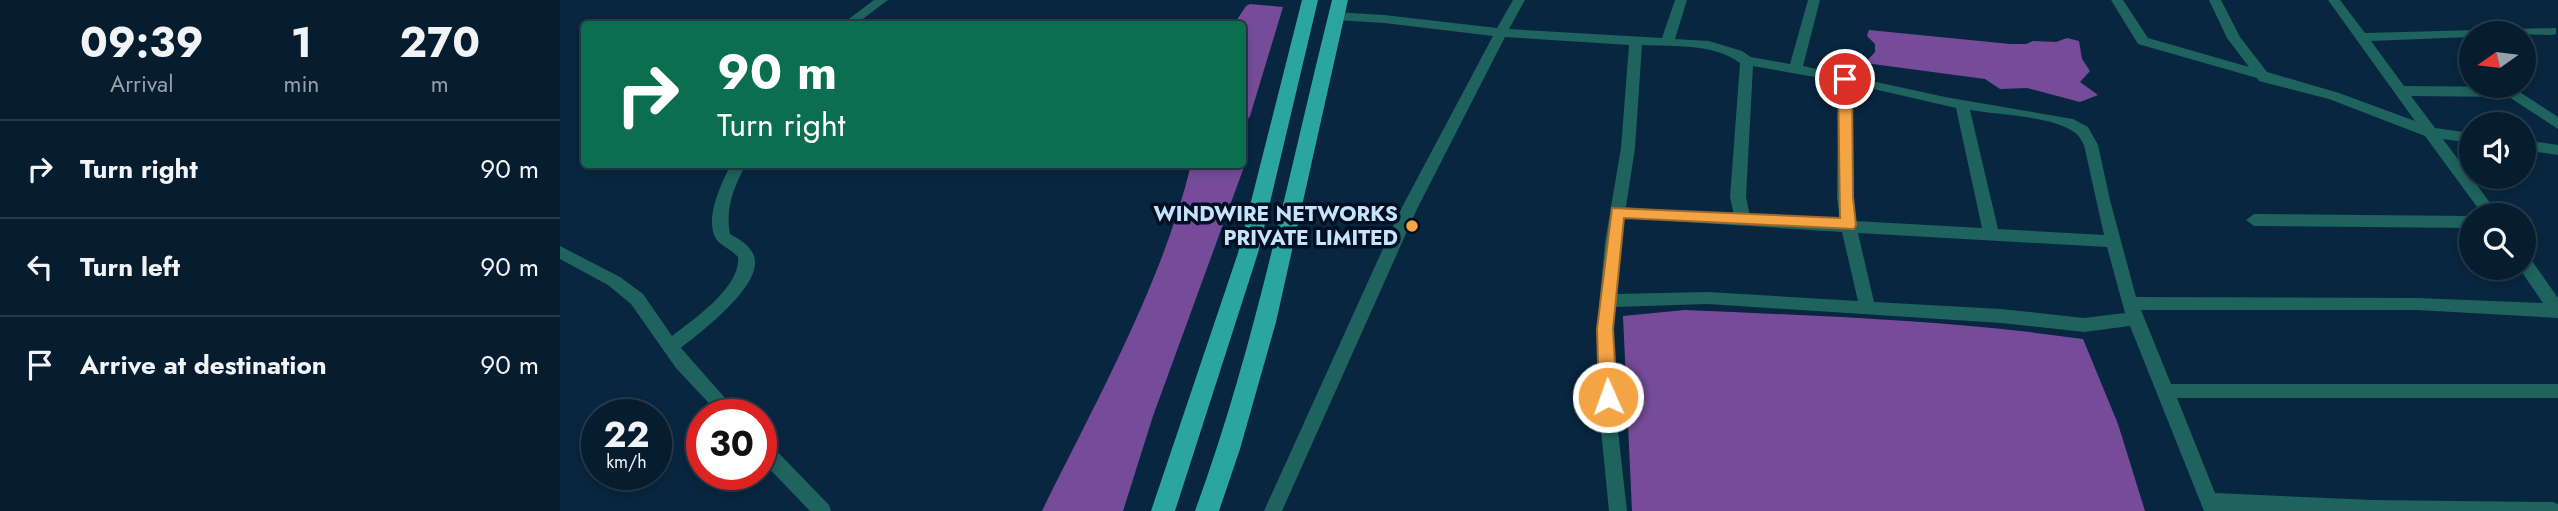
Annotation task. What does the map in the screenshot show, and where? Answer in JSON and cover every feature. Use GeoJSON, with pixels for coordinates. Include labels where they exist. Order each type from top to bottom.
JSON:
{"type":"FeatureCollection","features":[{"type":"Feature","properties":{"kind":"highway"},"geometry":{"type":"LineString","coordinates":[[1163,511],[1248,253],[1310,0]]}},
{"type":"Feature","properties":{"kind":"highway"},"geometry":{"type":"LineString","coordinates":[[1208,511],[1226,463],[1269,313],[1338,8]]}},
{"type":"Feature","properties":{"kind":"street"},"geometry":{"type":"LineString","coordinates":[[852,21],[882,0]]}},
{"type":"Feature","properties":{"kind":"street"},"geometry":{"type":"LineString","coordinates":[[1273,511],[1378,271],[1469,89],[1519,0]]}},
{"type":"Feature","properties":{"kind":"street"},"geometry":{"type":"LineString","coordinates":[[1668,41],[1681,0]]}},
{"type":"Feature","properties":{"kind":"street"},"geometry":{"type":"LineString","coordinates":[[1796,68],[1814,0]]}},
{"type":"Feature","properties":{"kind":"street"},"geometry":{"type":"LineString","coordinates":[[2116,0],[2143,41],[2334,96],[2430,132],[2459,136]]}},
{"type":"Feature","properties":{"kind":"street"},"geometry":{"type":"LineString","coordinates":[[2216,0],[2234,38],[2264,78]]}},
{"type":"Feature","properties":{"kind":"street"},"geometry":{"type":"LineString","coordinates":[[2334,0],[2482,203]]}},
{"type":"Feature","properties":{"kind":"street"},"geometry":{"type":"LineString","coordinates":[[1338,8],[1384,19],[1502,33],[1709,45],[1737,54],[1747,61],[1796,68],[1962,105],[2068,122],[2083,130],[2091,145],[2113,241],[2133,311],[2211,506],[2553,511]]}},
{"type":"Feature","properties":{"kind":"street"},"geometry":{"type":"LineString","coordinates":[[2536,31],[2551,31]]}},
{"type":"Feature","properties":{"kind":"street"},"geometry":{"type":"LineString","coordinates":[[2360,37],[2459,33]]}},
{"type":"Feature","properties":{"kind":"street"},"geometry":{"type":"LineString","coordinates":[[1618,511],[1609,419],[1605,329],[1617,212],[1628,148],[1636,41]]}},
{"type":"Feature","properties":{"kind":"street"},"geometry":{"type":"LineString","coordinates":[[1742,220],[1738,197],[1747,61]]}},
{"type":"Feature","properties":{"kind":"street"},"geometry":{"type":"LineString","coordinates":[[1845,79],[1845,197],[1848,225],[1868,309]]}},
{"type":"Feature","properties":{"kind":"street"},"geometry":{"type":"LineString","coordinates":[[2400,91],[2512,92],[2558,124]]}},
{"type":"Feature","properties":{"kind":"street"},"geometry":{"type":"LineString","coordinates":[[1962,105],[1991,234]]}},
{"type":"Feature","properties":{"kind":"street"},"geometry":{"type":"LineString","coordinates":[[2536,147],[2558,150]]}},
{"type":"Feature","properties":{"kind":"street"},"geometry":{"type":"LineString","coordinates":[[671,346],[713,312],[744,273],[747,261],[745,253],[723,237],[720,226],[726,188],[737,168]]}},
{"type":"Feature","properties":{"kind":"street"},"geometry":{"type":"LineString","coordinates":[[1617,212],[2113,241]]}},
{"type":"Feature","properties":{"kind":"street"},"geometry":{"type":"LineString","coordinates":[[2254,220],[2459,222]]}},
{"type":"Feature","properties":{"kind":"street"},"geometry":{"type":"LineString","coordinates":[[560,252],[614,281],[637,299],[682,363],[716,399]]}},
{"type":"Feature","properties":{"kind":"street"},"geometry":{"type":"LineString","coordinates":[[2536,279],[2558,310]]}},
{"type":"Feature","properties":{"kind":"street"},"geometry":{"type":"LineString","coordinates":[[1607,301],[1688,298],[2001,316],[2084,325],[2166,302],[2405,304],[2558,310]]}},
{"type":"Feature","properties":{"kind":"street"},"geometry":{"type":"LineString","coordinates":[[2167,391],[2558,391]]}},
{"type":"Feature","properties":{"kind":"street"},"geometry":{"type":"LineString","coordinates":[[777,464],[822,511]]}},
{"type":"Feature","properties":{"kind":"shaded area"},"geometry":{"type":"Polygon","coordinates":[[[1250,4],[1283,7],[1246,122],[1246,21],[1236,21],[1250,4]]]}},
{"type":"Feature","properties":{"kind":"shaded area"},"geometry":{"type":"Polygon","coordinates":[[[1869,30],[2010,44],[2056,42],[2067,38],[2079,41],[2082,59],[2090,71],[2080,82],[2098,95],[2080,102],[2027,88],[2000,89],[1985,79],[1865,63],[1875,52],[1875,44],[1867,36],[1869,30]]]}},
{"type":"Feature","properties":{"kind":"shaded area"},"geometry":{"type":"Polygon","coordinates":[[[1190,168],[1244,168],[1153,416],[1123,511],[1042,511],[1126,341],[1163,254],[1190,168]]]}},
{"type":"Feature","properties":{"kind":"shaded area"},"geometry":{"type":"Polygon","coordinates":[[[1685,310],[1934,323],[2083,339],[2118,424],[2145,511],[1632,511],[1623,316],[1685,310]]]}},
{"type":"Feature","properties":{"kind":"place","name":"WINDWIRE NETWORKS PRIVATE LIMITED"},"geometry":{"type":"Point","coordinates":[1412,226]}},
{"type":"Feature","properties":{"kind":"route"},"geometry":{"type":"LineString","coordinates":[[1608,397],[1605,329],[1617,212],[1848,225],[1845,197],[1845,79]]}}]}
